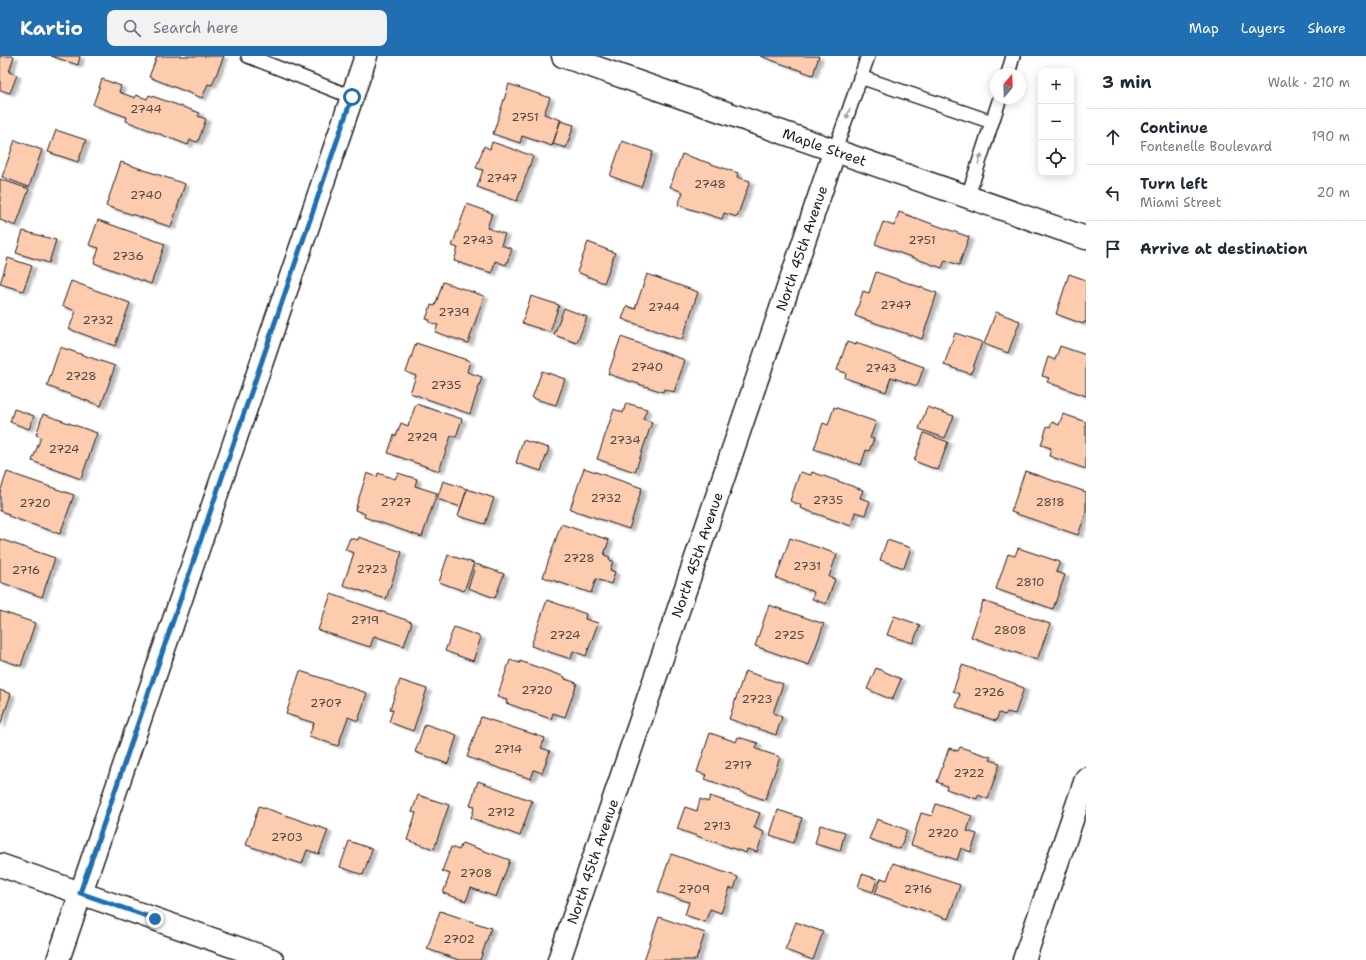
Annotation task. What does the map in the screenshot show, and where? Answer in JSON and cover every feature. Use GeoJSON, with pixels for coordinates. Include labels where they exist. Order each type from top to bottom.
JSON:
{"type":"FeatureCollection","features":[{"type":"Feature","properties":{"kind":"street"},"geometry":{"type":"LineString","coordinates":[[58,960],[366,56]]}},
{"type":"Feature","properties":{"kind":"street","name":"Maple Street"},"geometry":{"type":"LineString","coordinates":[[563,56],[1086,238]]}},
{"type":"Feature","properties":{"kind":"street","name":"North 45th Avenue"},"geometry":{"type":"LineString","coordinates":[[559,960],[835,150]]}},
{"type":"Feature","properties":{"kind":"street"},"geometry":{"type":"LineString","coordinates":[[1024,960],[1080,817],[1086,779]]}},
{"type":"Feature","properties":{"kind":"street"},"geometry":{"type":"LineString","coordinates":[[0,865],[272,960]]}},
{"type":"Feature","properties":{"kind":"lane"},"geometry":{"type":"LineString","coordinates":[[248,56],[352,97]]}},
{"type":"Feature","properties":{"kind":"lane"},"geometry":{"type":"LineString","coordinates":[[835,150],[868,56]]}},
{"type":"Feature","properties":{"kind":"lane"},"geometry":{"type":"LineString","coordinates":[[1010,68],[1013,56]]}},
{"type":"Feature","properties":{"kind":"lane"},"geometry":{"type":"LineString","coordinates":[[860,77],[992,122]]}},
{"type":"Feature","properties":{"kind":"lane"},"geometry":{"type":"LineString","coordinates":[[968,196],[998,104]]}},
{"type":"Feature","properties":{"kind":"building"},"geometry":{"type":"Polygon","coordinates":[[[0,56],[14,56],[9,72],[17,75],[10,93],[0,90],[0,56]]]}},
{"type":"Feature","properties":{"kind":"building"},"geometry":{"type":"Polygon","coordinates":[[[51,56],[80,56],[78,65],[51,56]]]}},
{"type":"Feature","properties":{"kind":"building"},"geometry":{"type":"Polygon","coordinates":[[[157,56],[224,56],[212,85],[208,84],[202,98],[149,77],[157,56]]]}},
{"type":"Feature","properties":{"kind":"building"},"geometry":{"type":"Polygon","coordinates":[[[760,56],[819,56],[813,75],[760,56]]]}},
{"type":"Feature","properties":{"kind":"building"},"geometry":{"type":"Polygon","coordinates":[[[102,79],[121,86],[119,92],[135,98],[136,95],[147,99],[149,95],[200,113],[198,116],[206,119],[198,142],[190,140],[188,145],[126,121],[127,117],[93,105],[102,79]]]}},
{"type":"Feature","properties":{"kind":"building"},"geometry":{"type":"Polygon","coordinates":[[[509,84],[550,98],[544,114],[561,120],[552,146],[522,136],[520,143],[493,134],[509,84]]]}},
{"type":"Feature","properties":{"kind":"building"},"geometry":{"type":"Polygon","coordinates":[[[560,121],[574,125],[566,148],[553,144],[560,121]]]}},
{"type":"Feature","properties":{"kind":"building"},"geometry":{"type":"Polygon","coordinates":[[[56,130],[86,140],[78,162],[48,152],[56,130]]]}},
{"type":"Feature","properties":{"kind":"building"},"geometry":{"type":"Polygon","coordinates":[[[15,140],[42,150],[29,187],[2,177],[15,140]]]}},
{"type":"Feature","properties":{"kind":"building"},"geometry":{"type":"Polygon","coordinates":[[[622,141],[653,152],[641,187],[610,176],[622,141]]]}},
{"type":"Feature","properties":{"kind":"building"},"geometry":{"type":"Polygon","coordinates":[[[492,142],[533,156],[517,201],[477,187],[483,170],[476,168],[484,146],[490,149],[492,142]]]}},
{"type":"Feature","properties":{"kind":"building"},"geometry":{"type":"Polygon","coordinates":[[[682,154],[738,173],[737,177],[750,181],[737,217],[724,213],[722,219],[678,205],[683,192],[670,187],[682,154]]]}},
{"type":"Feature","properties":{"kind":"building"},"geometry":{"type":"Polygon","coordinates":[[[121,162],[185,184],[171,227],[106,206],[121,162]]]}},
{"type":"Feature","properties":{"kind":"building"},"geometry":{"type":"Polygon","coordinates":[[[0,179],[29,189],[16,226],[0,220],[0,179]]]}},
{"type":"Feature","properties":{"kind":"building"},"geometry":{"type":"Polygon","coordinates":[[[467,204],[492,213],[487,228],[505,234],[501,245],[512,249],[506,265],[495,261],[492,273],[454,261],[458,248],[452,246],[467,204]]]}},
{"type":"Feature","properties":{"kind":"building"},"geometry":{"type":"Polygon","coordinates":[[[899,212],[969,237],[959,265],[945,260],[942,268],[875,244],[883,222],[894,226],[899,212]]]}},
{"type":"Feature","properties":{"kind":"building"},"geometry":{"type":"Polygon","coordinates":[[[98,220],[165,244],[151,284],[94,263],[99,248],[89,245],[98,220]]]}},
{"type":"Feature","properties":{"kind":"building"},"geometry":{"type":"Polygon","coordinates":[[[23,231],[56,240],[49,263],[16,253],[23,231]]]}},
{"type":"Feature","properties":{"kind":"building"},"geometry":{"type":"Polygon","coordinates":[[[588,242],[615,253],[604,283],[577,272],[588,242]]]}},
{"type":"Feature","properties":{"kind":"building"},"geometry":{"type":"Polygon","coordinates":[[[8,258],[32,266],[23,291],[0,284],[8,258]]]}},
{"type":"Feature","properties":{"kind":"building"},"geometry":{"type":"Polygon","coordinates":[[[876,272],[937,293],[922,339],[855,316],[863,291],[869,293],[876,272]]]}},
{"type":"Feature","properties":{"kind":"building"},"geometry":{"type":"Polygon","coordinates":[[[647,274],[698,292],[682,340],[622,319],[627,306],[635,309],[647,274]]]}},
{"type":"Feature","properties":{"kind":"building"},"geometry":{"type":"Polygon","coordinates":[[[1069,274],[1086,280],[1086,323],[1084,322],[1083,324],[1056,314],[1069,274]]]}},
{"type":"Feature","properties":{"kind":"building"},"geometry":{"type":"Polygon","coordinates":[[[71,281],[130,303],[115,346],[69,329],[76,311],[62,306],[71,281]]]}},
{"type":"Feature","properties":{"kind":"building"},"geometry":{"type":"Polygon","coordinates":[[[443,282],[484,296],[468,343],[435,332],[438,325],[429,322],[430,320],[426,319],[431,305],[435,306],[443,282]]]}},
{"type":"Feature","properties":{"kind":"building"},"geometry":{"type":"Polygon","coordinates":[[[531,296],[559,305],[550,332],[522,323],[531,296]]]}},
{"type":"Feature","properties":{"kind":"building"},"geometry":{"type":"Polygon","coordinates":[[[564,308],[587,317],[577,343],[554,335],[564,308]]]}},
{"type":"Feature","properties":{"kind":"building"},"geometry":{"type":"Polygon","coordinates":[[[996,312],[1020,321],[1008,353],[984,344],[996,312]]]}},
{"type":"Feature","properties":{"kind":"building"},"geometry":{"type":"Polygon","coordinates":[[[955,333],[982,342],[971,374],[944,365],[955,333]]]}},
{"type":"Feature","properties":{"kind":"building"},"geometry":{"type":"Polygon","coordinates":[[[621,337],[685,360],[674,392],[664,389],[663,392],[608,374],[621,337]]]}},
{"type":"Feature","properties":{"kind":"building"},"geometry":{"type":"Polygon","coordinates":[[[847,342],[856,345],[856,343],[924,367],[917,386],[891,377],[886,392],[845,378],[846,373],[837,370],[847,342]]]}},
{"type":"Feature","properties":{"kind":"building"},"geometry":{"type":"Polygon","coordinates":[[[416,343],[470,361],[467,372],[482,377],[470,414],[410,393],[416,376],[406,372],[416,343]]]}},
{"type":"Feature","properties":{"kind":"building"},"geometry":{"type":"Polygon","coordinates":[[[1060,346],[1086,355],[1086,396],[1047,382],[1049,378],[1042,376],[1048,357],[1055,360],[1060,346]]]}},
{"type":"Feature","properties":{"kind":"building"},"geometry":{"type":"Polygon","coordinates":[[[60,347],[115,366],[101,406],[47,386],[60,347]]]}},
{"type":"Feature","properties":{"kind":"building"},"geometry":{"type":"Polygon","coordinates":[[[542,371],[565,379],[556,405],[532,398],[542,371]]]}},
{"type":"Feature","properties":{"kind":"building"},"geometry":{"type":"Polygon","coordinates":[[[626,403],[647,409],[643,419],[652,422],[635,472],[597,459],[614,409],[623,413],[626,403]]]}},
{"type":"Feature","properties":{"kind":"building"},"geometry":{"type":"Polygon","coordinates":[[[416,404],[462,419],[456,437],[451,436],[439,471],[388,453],[394,435],[396,436],[401,423],[408,426],[416,404]]]}},
{"type":"Feature","properties":{"kind":"building"},"geometry":{"type":"Polygon","coordinates":[[[834,407],[876,422],[870,438],[874,439],[869,451],[866,450],[861,465],[814,449],[823,423],[828,425],[834,407]]]}},
{"type":"Feature","properties":{"kind":"building"},"geometry":{"type":"Polygon","coordinates":[[[927,407],[954,416],[945,438],[919,429],[927,407]]]}},
{"type":"Feature","properties":{"kind":"building"},"geometry":{"type":"Polygon","coordinates":[[[14,409],[34,416],[29,429],[10,422],[14,409]]]}},
{"type":"Feature","properties":{"kind":"building"},"geometry":{"type":"Polygon","coordinates":[[[43,414],[97,433],[81,479],[32,461],[41,437],[36,435],[43,414]]]}},
{"type":"Feature","properties":{"kind":"building"},"geometry":{"type":"Polygon","coordinates":[[[1063,414],[1086,422],[1086,469],[1049,456],[1051,448],[1041,445],[1047,426],[1050,427],[1052,422],[1059,425],[1063,414]]]}},
{"type":"Feature","properties":{"kind":"building"},"geometry":{"type":"Polygon","coordinates":[[[924,433],[948,442],[938,470],[914,461],[924,433]]]}},
{"type":"Feature","properties":{"kind":"building"},"geometry":{"type":"Polygon","coordinates":[[[523,440],[549,448],[541,471],[516,463],[523,440]]]}},
{"type":"Feature","properties":{"kind":"building"},"geometry":{"type":"Polygon","coordinates":[[[584,468],[642,488],[629,529],[570,509],[584,468]]]}},
{"type":"Feature","properties":{"kind":"building"},"geometry":{"type":"Polygon","coordinates":[[[1025,471],[1086,492],[1086,513],[1078,535],[1011,512],[1025,471]]]}},
{"type":"Feature","properties":{"kind":"building"},"geometry":{"type":"Polygon","coordinates":[[[7,472],[74,495],[60,534],[8,516],[9,514],[0,511],[0,492],[7,472]]]}},
{"type":"Feature","properties":{"kind":"building"},"geometry":{"type":"Polygon","coordinates":[[[800,472],[811,475],[812,472],[863,490],[860,498],[870,501],[865,515],[855,512],[851,526],[800,508],[801,505],[790,501],[800,472]]]}},
{"type":"Feature","properties":{"kind":"building"},"geometry":{"type":"Polygon","coordinates":[[[367,473],[377,477],[378,473],[395,479],[398,473],[417,479],[415,486],[437,493],[422,537],[364,517],[365,514],[355,510],[367,473]]]}},
{"type":"Feature","properties":{"kind":"building"},"geometry":{"type":"Polygon","coordinates":[[[443,481],[467,489],[461,507],[437,499],[443,481]]]}},
{"type":"Feature","properties":{"kind":"building"},"geometry":{"type":"Polygon","coordinates":[[[467,489],[494,498],[485,524],[458,516],[467,489]]]}},
{"type":"Feature","properties":{"kind":"building"},"geometry":{"type":"Polygon","coordinates":[[[561,524],[609,540],[604,555],[610,557],[609,560],[613,561],[610,570],[615,572],[611,584],[596,579],[591,593],[543,577],[561,524]]]}},
{"type":"Feature","properties":{"kind":"building"},"geometry":{"type":"Polygon","coordinates":[[[359,537],[402,552],[386,599],[343,585],[354,553],[345,550],[350,538],[358,540],[359,537]]]}},
{"type":"Feature","properties":{"kind":"building"},"geometry":{"type":"Polygon","coordinates":[[[790,538],[837,554],[829,577],[835,579],[826,604],[812,599],[814,592],[776,578],[790,538]]]}},
{"type":"Feature","properties":{"kind":"building"},"geometry":{"type":"Polygon","coordinates":[[[0,539],[55,558],[42,597],[0,582],[0,539]]]}},
{"type":"Feature","properties":{"kind":"building"},"geometry":{"type":"Polygon","coordinates":[[[887,540],[911,548],[904,568],[880,560],[887,540]]]}},
{"type":"Feature","properties":{"kind":"building"},"geometry":{"type":"Polygon","coordinates":[[[1018,548],[1060,562],[1056,572],[1065,575],[1053,609],[996,589],[1008,554],[1015,556],[1018,548]]]}},
{"type":"Feature","properties":{"kind":"building"},"geometry":{"type":"Polygon","coordinates":[[[448,555],[474,563],[464,591],[439,582],[448,555]]]}},
{"type":"Feature","properties":{"kind":"building"},"geometry":{"type":"Polygon","coordinates":[[[476,564],[504,574],[495,598],[468,588],[476,564]]]}},
{"type":"Feature","properties":{"kind":"building"},"geometry":{"type":"Polygon","coordinates":[[[331,594],[412,622],[404,646],[374,636],[370,647],[318,630],[331,594]]]}},
{"type":"Feature","properties":{"kind":"building"},"geometry":{"type":"Polygon","coordinates":[[[547,600],[586,614],[585,619],[598,623],[586,656],[573,651],[571,659],[531,646],[547,600]]]}},
{"type":"Feature","properties":{"kind":"building"},"geometry":{"type":"Polygon","coordinates":[[[983,601],[1050,624],[1037,660],[971,637],[983,601]]]}},
{"type":"Feature","properties":{"kind":"building"},"geometry":{"type":"Polygon","coordinates":[[[769,605],[824,624],[809,665],[755,646],[769,605]]]}},
{"type":"Feature","properties":{"kind":"building"},"geometry":{"type":"Polygon","coordinates":[[[0,611],[35,623],[21,666],[0,659],[0,611]]]}},
{"type":"Feature","properties":{"kind":"building"},"geometry":{"type":"Polygon","coordinates":[[[894,616],[920,625],[913,643],[887,635],[894,616]]]}},
{"type":"Feature","properties":{"kind":"building"},"geometry":{"type":"Polygon","coordinates":[[[454,627],[481,637],[473,661],[445,651],[454,627]]]}},
{"type":"Feature","properties":{"kind":"building"},"geometry":{"type":"Polygon","coordinates":[[[510,660],[520,663],[520,661],[565,677],[565,679],[577,683],[565,717],[553,713],[551,719],[506,703],[507,700],[497,697],[510,660]]]}},
{"type":"Feature","properties":{"kind":"building"},"geometry":{"type":"Polygon","coordinates":[[[962,665],[1024,688],[1015,714],[1007,712],[1005,715],[999,713],[996,721],[956,707],[960,694],[953,691],[962,665]]]}},
{"type":"Feature","properties":{"kind":"building"},"geometry":{"type":"Polygon","coordinates":[[[876,668],[901,679],[892,700],[867,689],[876,668]]]}},
{"type":"Feature","properties":{"kind":"building"},"geometry":{"type":"Polygon","coordinates":[[[300,671],[367,693],[358,721],[348,717],[338,746],[309,736],[314,723],[286,714],[300,671]]]}},
{"type":"Feature","properties":{"kind":"building"},"geometry":{"type":"Polygon","coordinates":[[[745,671],[783,684],[773,713],[782,717],[776,735],[729,719],[745,671]]]}},
{"type":"Feature","properties":{"kind":"building"},"geometry":{"type":"Polygon","coordinates":[[[400,680],[427,689],[413,731],[389,722],[393,710],[390,709],[400,680]]]}},
{"type":"Feature","properties":{"kind":"building"},"geometry":{"type":"Polygon","coordinates":[[[0,690],[11,694],[0,726],[0,690]]]}},
{"type":"Feature","properties":{"kind":"building"},"geometry":{"type":"Polygon","coordinates":[[[481,717],[545,738],[541,748],[550,751],[542,773],[534,770],[531,779],[467,757],[481,717]]]}},
{"type":"Feature","properties":{"kind":"building"},"geometry":{"type":"Polygon","coordinates":[[[425,724],[457,735],[448,764],[415,752],[425,724]]]}},
{"type":"Feature","properties":{"kind":"building"},"geometry":{"type":"Polygon","coordinates":[[[710,733],[736,742],[738,737],[758,743],[756,749],[780,757],[765,800],[705,779],[707,775],[697,772],[710,733]]]}},
{"type":"Feature","properties":{"kind":"building"},"geometry":{"type":"Polygon","coordinates":[[[960,747],[991,757],[990,760],[1000,763],[988,799],[978,795],[977,799],[946,789],[947,786],[937,782],[949,748],[958,751],[960,747]]]}},
{"type":"Feature","properties":{"kind":"building"},"geometry":{"type":"Polygon","coordinates":[[[478,781],[532,801],[520,836],[471,818],[475,806],[470,805],[478,781]]]}},
{"type":"Feature","properties":{"kind":"building"},"geometry":{"type":"Polygon","coordinates":[[[418,795],[449,805],[434,849],[407,840],[416,813],[412,812],[418,795]]]}},
{"type":"Feature","properties":{"kind":"building"},"geometry":{"type":"Polygon","coordinates":[[[710,796],[760,813],[754,828],[764,832],[757,852],[747,849],[746,853],[677,829],[685,807],[697,811],[700,799],[708,802],[710,796]]]}},
{"type":"Feature","properties":{"kind":"building"},"geometry":{"type":"Polygon","coordinates":[[[936,804],[972,816],[967,831],[977,834],[971,852],[961,848],[957,860],[911,845],[921,813],[932,816],[936,804]]]}},
{"type":"Feature","properties":{"kind":"building"},"geometry":{"type":"Polygon","coordinates":[[[259,806],[328,830],[319,854],[307,850],[302,864],[246,845],[259,806]]]}},
{"type":"Feature","properties":{"kind":"building"},"geometry":{"type":"Polygon","coordinates":[[[778,810],[802,818],[793,843],[770,835],[778,810]]]}},
{"type":"Feature","properties":{"kind":"building"},"geometry":{"type":"Polygon","coordinates":[[[877,819],[907,830],[900,849],[869,839],[877,819]]]}},
{"type":"Feature","properties":{"kind":"building"},"geometry":{"type":"Polygon","coordinates":[[[820,825],[845,832],[840,851],[815,844],[820,825]]]}},
{"type":"Feature","properties":{"kind":"building"},"geometry":{"type":"Polygon","coordinates":[[[349,841],[372,849],[363,875],[340,867],[349,841]]]}},
{"type":"Feature","properties":{"kind":"building"},"geometry":{"type":"Polygon","coordinates":[[[462,843],[510,860],[496,897],[471,888],[466,901],[443,893],[450,874],[442,871],[451,847],[459,850],[462,843]]]}},
{"type":"Feature","properties":{"kind":"building"},"geometry":{"type":"Polygon","coordinates":[[[671,854],[738,877],[734,889],[730,888],[721,913],[710,909],[705,922],[685,915],[689,902],[658,892],[671,854]]]}},
{"type":"Feature","properties":{"kind":"building"},"geometry":{"type":"Polygon","coordinates":[[[893,863],[960,885],[948,919],[875,894],[881,878],[887,880],[893,863]]]}},
{"type":"Feature","properties":{"kind":"building"},"geometry":{"type":"Polygon","coordinates":[[[862,874],[877,879],[873,892],[858,887],[862,874]]]}},
{"type":"Feature","properties":{"kind":"building"},"geometry":{"type":"Polygon","coordinates":[[[440,911],[491,928],[480,960],[459,960],[427,949],[440,911]]]}},
{"type":"Feature","properties":{"kind":"building"},"geometry":{"type":"Polygon","coordinates":[[[659,917],[705,933],[696,960],[644,960],[659,917]]]}},
{"type":"Feature","properties":{"kind":"building"},"geometry":{"type":"Polygon","coordinates":[[[796,922],[823,932],[813,960],[785,950],[796,922]]]}},
{"type":"Feature","properties":{"kind":"route"},"geometry":{"type":"LineString","coordinates":[[155,919],[80,893],[352,97]]}}]}
